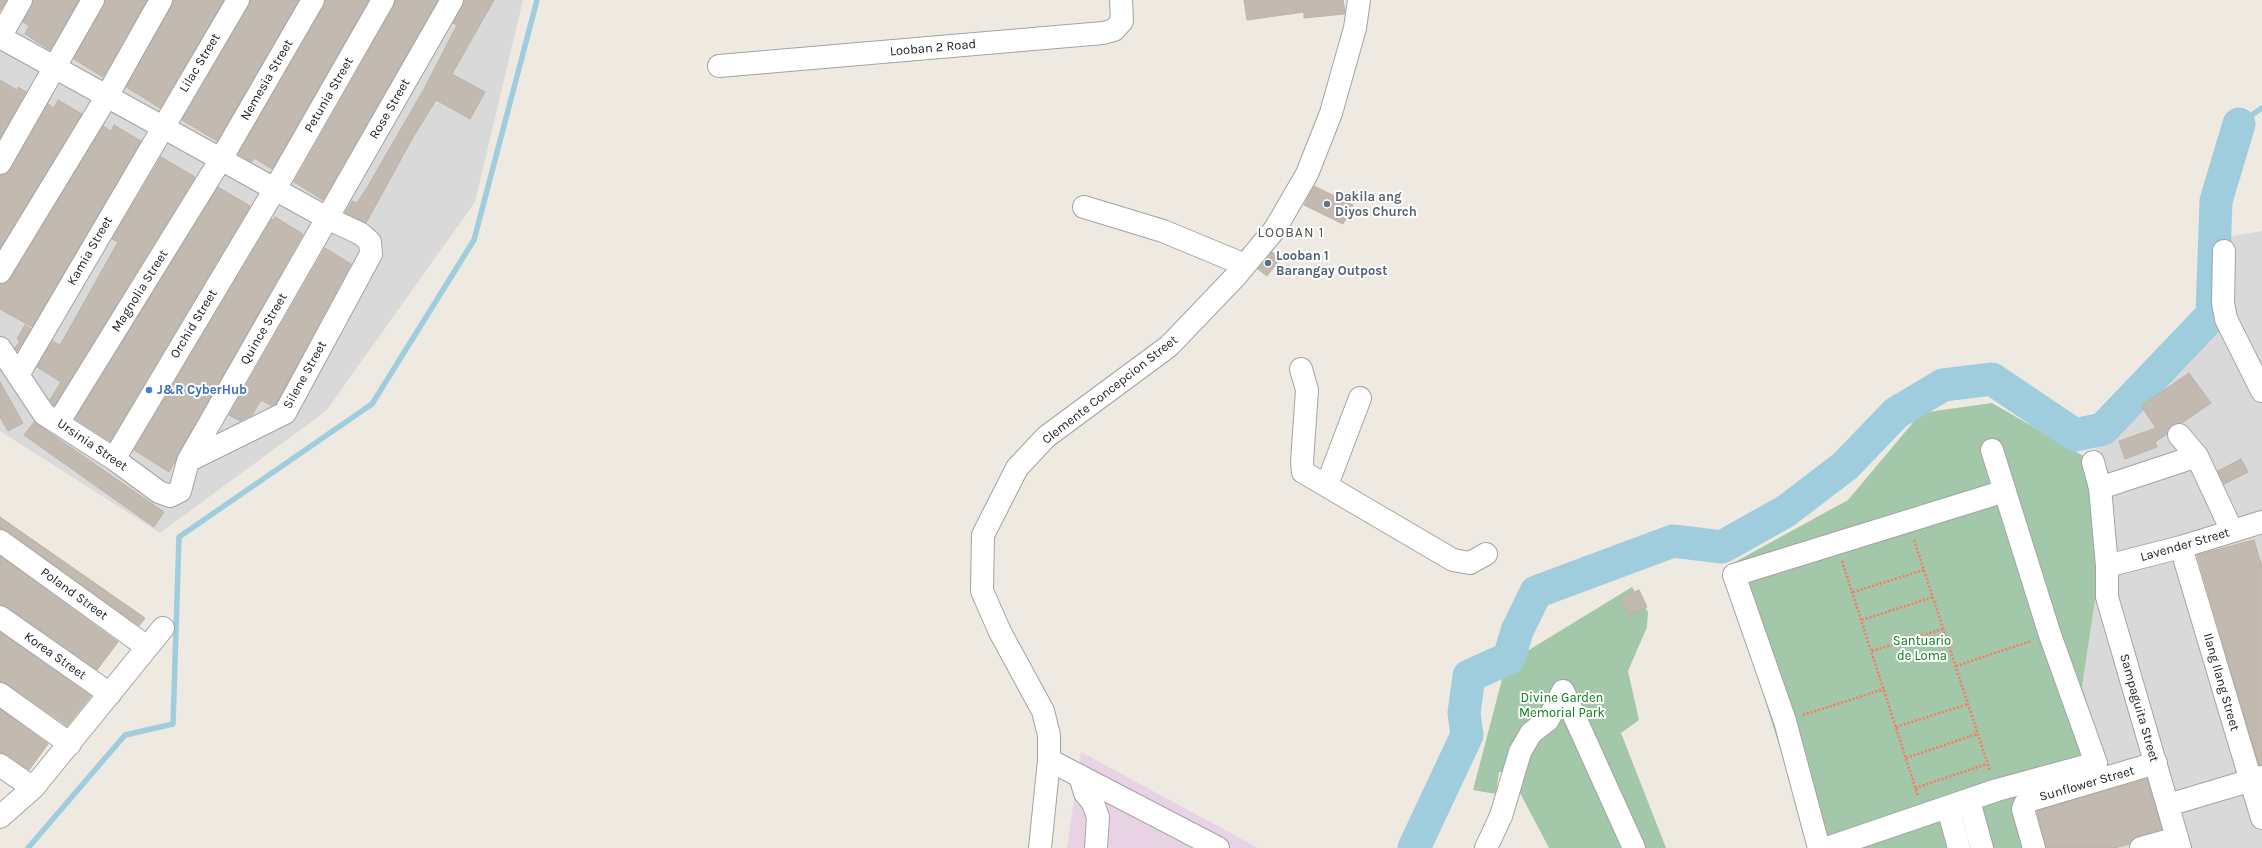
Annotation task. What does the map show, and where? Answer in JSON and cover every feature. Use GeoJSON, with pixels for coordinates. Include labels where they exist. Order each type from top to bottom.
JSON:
{"type":"FeatureCollection","features":[{"type":"Feature","properties":{"kind":"street"},"geometry":{"type":"LineString","coordinates":[[21,0],[0,37],[327,218]]}},
{"type":"Feature","properties":{"kind":"street"},"geometry":{"type":"LineString","coordinates":[[0,163],[93,0]]}},
{"type":"Feature","properties":{"kind":"street"},"geometry":{"type":"LineString","coordinates":[[0,272],[107,96],[161,0]]}},
{"type":"Feature","properties":{"kind":"street","name":"Lilac Street"},"geometry":{"type":"LineString","coordinates":[[162,127],[238,0]]}},
{"type":"Feature","properties":{"kind":"street","name":"Nemesia Street"},"geometry":{"type":"LineString","coordinates":[[221,159],[313,0]]}},
{"type":"Feature","properties":{"kind":"street","name":"Petunia Street"},"geometry":{"type":"LineString","coordinates":[[274,189],[382,0]]}},
{"type":"Feature","properties":{"kind":"street","name":"Rose Street"},"geometry":{"type":"LineString","coordinates":[[327,218],[452,0]]}},
{"type":"Feature","properties":{"kind":"street","name":"Looban 2 Road"},"geometry":{"type":"LineString","coordinates":[[719,66],[1103,33],[1114,30],[1122,21],[1121,0]]}},
{"type":"Feature","properties":{"kind":"street","name":"Clemente Concepcion Street"},"geometry":{"type":"LineString","coordinates":[[1040,848],[1049,760],[1049,735],[1044,711],[1000,632],[982,591],[983,535],[1017,468],[1046,437],[1168,346],[1245,265],[1275,229],[1307,174],[1331,113],[1355,28],[1359,0]]}},
{"type":"Feature","properties":{"kind":"street","name":"Kamia Street"},"geometry":{"type":"LineString","coordinates":[[18,375],[162,127]]}},
{"type":"Feature","properties":{"kind":"street","name":"Magnolia Street"},"geometry":{"type":"LineString","coordinates":[[58,423],[221,159]]}},
{"type":"Feature","properties":{"kind":"street","name":"Orchid Street"},"geometry":{"type":"LineString","coordinates":[[114,459],[274,189]]}},
{"type":"Feature","properties":{"kind":"street"},"geometry":{"type":"LineString","coordinates":[[1084,207],[1163,231],[1245,265]]}},
{"type":"Feature","properties":{"kind":"street","name":"Silene Street"},"geometry":{"type":"LineString","coordinates":[[188,461],[285,413],[371,254],[370,242],[361,234],[327,218]]}},
{"type":"Feature","properties":{"kind":"street","name":"Quince Street"},"geometry":{"type":"LineString","coordinates":[[188,461],[327,218]]}},
{"type":"Feature","properties":{"kind":"street"},"geometry":{"type":"LineString","coordinates":[[2224,251],[2223,303],[2226,319],[2254,358],[2262,391]]}},
{"type":"Feature","properties":{"kind":"street","name":"Ursinia Street"},"geometry":{"type":"LineString","coordinates":[[0,348],[44,414],[114,459],[159,492],[170,496],[180,491],[188,461]]}},
{"type":"Feature","properties":{"kind":"street"},"geometry":{"type":"LineString","coordinates":[[1301,369],[1307,390],[1302,462],[1303,472],[1453,560],[1470,563],[1486,554]]}},
{"type":"Feature","properties":{"kind":"street"},"geometry":{"type":"LineString","coordinates":[[1330,478],[1360,398]]}},
{"type":"Feature","properties":{"kind":"street"},"geometry":{"type":"LineString","coordinates":[[2179,435],[2197,456],[2232,531]]}},
{"type":"Feature","properties":{"kind":"street"},"geometry":{"type":"LineString","coordinates":[[1827,848],[1866,841],[1924,816],[1997,790],[2096,763],[2050,635],[1992,450]]}},
{"type":"Feature","properties":{"kind":"street"},"geometry":{"type":"LineString","coordinates":[[2100,488],[2197,456]]}},
{"type":"Feature","properties":{"kind":"street","name":"Sampaguita Street"},"geometry":{"type":"LineString","coordinates":[[2093,462],[2100,488],[2107,566],[2107,598],[2178,843]]}},
{"type":"Feature","properties":{"kind":"street"},"geometry":{"type":"LineString","coordinates":[[1819,848],[1785,720],[1734,575],[2005,491]]}},
{"type":"Feature","properties":{"kind":"street","name":"Lavender Street"},"geometry":{"type":"LineString","coordinates":[[2107,566],[2181,547],[2262,522]]}},
{"type":"Feature","properties":{"kind":"street","name":"Poland Street"},"geometry":{"type":"LineString","coordinates":[[0,541],[147,647]]}},
{"type":"Feature","properties":{"kind":"street","name":"Ilang Ilang Street"},"geometry":{"type":"LineString","coordinates":[[2181,547],[2256,779],[2262,818]]}},
{"type":"Feature","properties":{"kind":"street","name":"Korea Street"},"geometry":{"type":"LineString","coordinates":[[0,617],[110,694]]}},
{"type":"Feature","properties":{"kind":"street"},"geometry":{"type":"LineString","coordinates":[[0,817],[33,788],[164,628]]}},
{"type":"Feature","properties":{"kind":"street"},"geometry":{"type":"LineString","coordinates":[[1486,848],[1501,816],[1520,752],[1531,734],[1548,720],[1564,691],[1634,848]]}},
{"type":"Feature","properties":{"kind":"street"},"geometry":{"type":"LineString","coordinates":[[0,694],[70,744]]}},
{"type":"Feature","properties":{"kind":"street"},"geometry":{"type":"LineString","coordinates":[[1049,760],[1218,848]]}},
{"type":"Feature","properties":{"kind":"street","name":"Sunflower Street"},"geometry":{"type":"LineString","coordinates":[[2034,848],[2023,810],[2025,804],[2031,800],[2156,763]]}},
{"type":"Feature","properties":{"kind":"street"},"geometry":{"type":"LineString","coordinates":[[0,765],[33,788]]}},
{"type":"Feature","properties":{"kind":"street"},"geometry":{"type":"LineString","coordinates":[[1080,776],[1086,793],[1093,803],[1098,817],[1096,848]]}},
{"type":"Feature","properties":{"kind":"street"},"geometry":{"type":"LineString","coordinates":[[2168,805],[2256,779]]}},
{"type":"Feature","properties":{"kind":"street"},"geometry":{"type":"LineString","coordinates":[[1969,801],[1982,848]]}},
{"type":"Feature","properties":{"kind":"street"},"geometry":{"type":"LineString","coordinates":[[1948,808],[1959,848]]}},
{"type":"Feature","properties":{"kind":"street"},"geometry":{"type":"LineString","coordinates":[[2141,848],[2178,843]]}},
{"type":"Feature","properties":{"kind":"path"},"geometry":{"type":"LineString","coordinates":[[1908,521],[1997,790]]}},
{"type":"Feature","properties":{"kind":"path"},"geometry":{"type":"LineString","coordinates":[[1836,544],[1853,592],[1924,816]]}},
{"type":"Feature","properties":{"kind":"path"},"geometry":{"type":"LineString","coordinates":[[1853,592],[1924,570]]}},
{"type":"Feature","properties":{"kind":"path"},"geometry":{"type":"LineString","coordinates":[[1862,620],[1933,598]]}},
{"type":"Feature","properties":{"kind":"path"},"geometry":{"type":"LineString","coordinates":[[1872,651],[1943,629]]}},
{"type":"Feature","properties":{"kind":"path"},"geometry":{"type":"LineString","coordinates":[[1956,666],[2050,635]]}},
{"type":"Feature","properties":{"kind":"path"},"geometry":{"type":"LineString","coordinates":[[1785,720],[1884,689]]}},
{"type":"Feature","properties":{"kind":"path"},"geometry":{"type":"LineString","coordinates":[[1896,727],[1968,704]]}},
{"type":"Feature","properties":{"kind":"path"},"geometry":{"type":"LineString","coordinates":[[1906,758],[1978,734]]}},
{"type":"Feature","properties":{"kind":"path"},"geometry":{"type":"LineString","coordinates":[[1915,788],[1988,764]]}},
{"type":"Feature","properties":{"kind":"shaded area"},"geometry":{"type":"Polygon","coordinates":[[[0,0],[523,0],[475,202],[326,411],[160,533],[0,431],[0,0]]]}},
{"type":"Feature","properties":{"kind":"shaded area"},"geometry":{"type":"Polygon","coordinates":[[[2262,231],[2262,848],[2030,848],[2015,797],[2108,768],[2082,687],[2101,560],[2087,458],[2184,348],[2218,321],[2222,238],[2262,231]]]}},
{"type":"Feature","properties":{"kind":"shaded area"},"geometry":{"type":"Polygon","coordinates":[[[1081,752],[1258,848],[1067,848],[1081,752]]]}},
{"type":"Feature","properties":{"kind":"green space","name":"Santuario de Loma"},"geometry":{"type":"Polygon","coordinates":[[[1992,403],[2087,458],[2101,560],[2082,687],[2108,768],[2015,797],[2030,848],[1811,848],[1724,568],[1848,500],[1921,413],[1992,403]]]}},
{"type":"Feature","properties":{"kind":"green space","name":"Divine Garden Memorial Park"},"geometry":{"type":"Polygon","coordinates":[[[1632,587],[1648,612],[1647,627],[1628,671],[1639,720],[1621,733],[1666,848],[1549,848],[1509,772],[1499,772],[1496,794],[1473,790],[1506,664],[1632,587]]]}},
{"type":"Feature","properties":{"kind":"building"},"geometry":{"type":"Polygon","coordinates":[[[0,0],[7,0],[1,10],[0,9],[0,0]]]}},
{"type":"Feature","properties":{"kind":"building"},"geometry":{"type":"Polygon","coordinates":[[[33,0],[79,0],[50,50],[25,34],[29,26],[23,22],[33,0]]]}},
{"type":"Feature","properties":{"kind":"building"},"geometry":{"type":"Polygon","coordinates":[[[105,0],[147,0],[103,77],[74,59],[105,0]]]}},
{"type":"Feature","properties":{"kind":"building"},"geometry":{"type":"Polygon","coordinates":[[[173,0],[224,0],[160,108],[126,87],[173,0]]]}},
{"type":"Feature","properties":{"kind":"building"},"geometry":{"type":"Polygon","coordinates":[[[250,0],[299,0],[217,141],[182,120],[249,6],[250,0]]]}},
{"type":"Feature","properties":{"kind":"building"},"geometry":{"type":"Polygon","coordinates":[[[325,0],[369,0],[272,169],[254,158],[252,162],[238,154],[324,6],[325,0]]]}},
{"type":"Feature","properties":{"kind":"building"},"geometry":{"type":"Polygon","coordinates":[[[395,0],[438,0],[323,200],[294,182],[394,6],[395,0]]]}},
{"type":"Feature","properties":{"kind":"building"},"geometry":{"type":"Polygon","coordinates":[[[464,0],[494,0],[452,74],[485,92],[470,119],[436,100],[412,139],[366,223],[345,213],[352,201],[357,203],[368,186],[424,89],[457,25],[453,23],[464,0]]]}},
{"type":"Feature","properties":{"kind":"building"},"geometry":{"type":"Polygon","coordinates":[[[1244,0],[1343,0],[1345,12],[1344,14],[1304,18],[1304,12],[1247,20],[1244,0]]]}},
{"type":"Feature","properties":{"kind":"building"},"geometry":{"type":"Polygon","coordinates":[[[0,80],[17,90],[18,87],[26,92],[0,138],[0,80]]]}},
{"type":"Feature","properties":{"kind":"building"},"geometry":{"type":"Polygon","coordinates":[[[58,100],[82,114],[0,248],[0,175],[6,174],[11,169],[48,104],[54,108],[58,100]]]}},
{"type":"Feature","properties":{"kind":"building"},"geometry":{"type":"Polygon","coordinates":[[[114,125],[141,141],[32,327],[0,309],[0,284],[11,278],[103,126],[111,131],[114,125]]]}},
{"type":"Feature","properties":{"kind":"building"},"geometry":{"type":"Polygon","coordinates":[[[161,157],[195,177],[54,406],[50,400],[61,382],[37,367],[52,341],[60,345],[118,242],[112,239],[161,157]]]}},
{"type":"Feature","properties":{"kind":"building","name":"Dakila ang Diyos Church"},"geometry":{"type":"Polygon","coordinates":[[[1314,186],[1353,205],[1343,224],[1304,205],[1314,186]]]}},
{"type":"Feature","properties":{"kind":"building"},"geometry":{"type":"Polygon","coordinates":[[[218,187],[250,206],[110,441],[75,419],[218,187]]]}},
{"type":"Feature","properties":{"kind":"building"},"geometry":{"type":"Polygon","coordinates":[[[275,217],[303,234],[169,472],[134,450],[272,219],[274,220],[275,217]]]}},
{"type":"Feature","properties":{"kind":"building"},"geometry":{"type":"Polygon","coordinates":[[[325,248],[351,264],[276,404],[272,406],[261,400],[252,415],[240,421],[229,415],[325,248]]]}},
{"type":"Feature","properties":{"kind":"building","name":"Looban 1 Barangay Outpost"},"geometry":{"type":"Polygon","coordinates":[[[1272,252],[1280,259],[1267,276],[1258,269],[1272,252]]]}},
{"type":"Feature","properties":{"kind":"building"},"geometry":{"type":"Polygon","coordinates":[[[25,325],[31,329],[17,351],[15,348],[20,341],[17,339],[25,325]]]}},
{"type":"Feature","properties":{"kind":"building"},"geometry":{"type":"Polygon","coordinates":[[[2189,373],[2211,403],[2182,423],[2171,425],[2167,434],[2155,442],[2157,447],[2125,459],[2119,441],[2156,428],[2141,406],[2189,373]]]}},
{"type":"Feature","properties":{"kind":"building"},"geometry":{"type":"Polygon","coordinates":[[[0,382],[23,423],[8,431],[0,417],[0,382]]]}},
{"type":"Feature","properties":{"kind":"building"},"geometry":{"type":"Polygon","coordinates":[[[34,422],[164,512],[154,527],[24,435],[34,422]]]}},
{"type":"Feature","properties":{"kind":"building"},"geometry":{"type":"Polygon","coordinates":[[[2241,459],[2248,472],[2224,484],[2218,471],[2241,459]]]}},
{"type":"Feature","properties":{"kind":"building"},"geometry":{"type":"Polygon","coordinates":[[[0,517],[145,618],[139,626],[7,531],[0,529],[0,517]]]}},
{"type":"Feature","properties":{"kind":"building"},"geometry":{"type":"Polygon","coordinates":[[[2254,540],[2262,567],[2262,765],[2259,765],[2197,555],[2254,540]]]}},
{"type":"Feature","properties":{"kind":"building"},"geometry":{"type":"Polygon","coordinates":[[[0,556],[118,642],[97,670],[7,607],[0,605],[0,556]]]}},
{"type":"Feature","properties":{"kind":"building"},"geometry":{"type":"Polygon","coordinates":[[[1639,590],[1647,607],[1629,615],[1620,598],[1639,590]]]}},
{"type":"Feature","properties":{"kind":"building"},"geometry":{"type":"Polygon","coordinates":[[[0,632],[91,696],[67,726],[7,684],[0,682],[0,632]]]}},
{"type":"Feature","properties":{"kind":"building"},"geometry":{"type":"Polygon","coordinates":[[[0,709],[48,744],[29,770],[7,755],[0,753],[0,709]]]}},
{"type":"Feature","properties":{"kind":"building"},"geometry":{"type":"Polygon","coordinates":[[[2147,779],[2162,829],[2138,836],[2129,844],[2114,848],[2046,848],[2037,811],[2147,779]]]}},
{"type":"Feature","properties":{"kind":"waterway"},"geometry":{"type":"LineString","coordinates":[[28,848],[125,735],[173,724],[179,537],[372,404],[474,240],[537,0]]}},
{"type":"Feature","properties":{"kind":"waterway"},"geometry":{"type":"LineString","coordinates":[[2239,124],[2262,108]]}},
{"type":"Feature","properties":{"kind":"waterway"},"geometry":{"type":"LineString","coordinates":[[1414,848],[1467,735],[1464,713],[1469,676],[1509,658],[1517,631],[1536,592],[1673,541],[1722,547],[1786,511],[1845,466],[1896,413],[1943,385],[1992,379],[2075,435],[2103,429],[2212,315],[2216,201],[2239,124]]}},
{"type":"Feature","properties":{"kind":"place","name":"Dakila ang Diyos Church"},"geometry":{"type":"Point","coordinates":[1327,204]}},
{"type":"Feature","properties":{"kind":"place","name":"Looban 1 Barangay Outpost"},"geometry":{"type":"Point","coordinates":[1268,263]}},
{"type":"Feature","properties":{"kind":"place","name":"J&R CyberHub"},"geometry":{"type":"Point","coordinates":[149,390]}},
{"type":"Feature","properties":{"kind":"district","name":"LOOBAN 1"},"geometry":{"type":"Point","coordinates":[1291,233]}}]}
